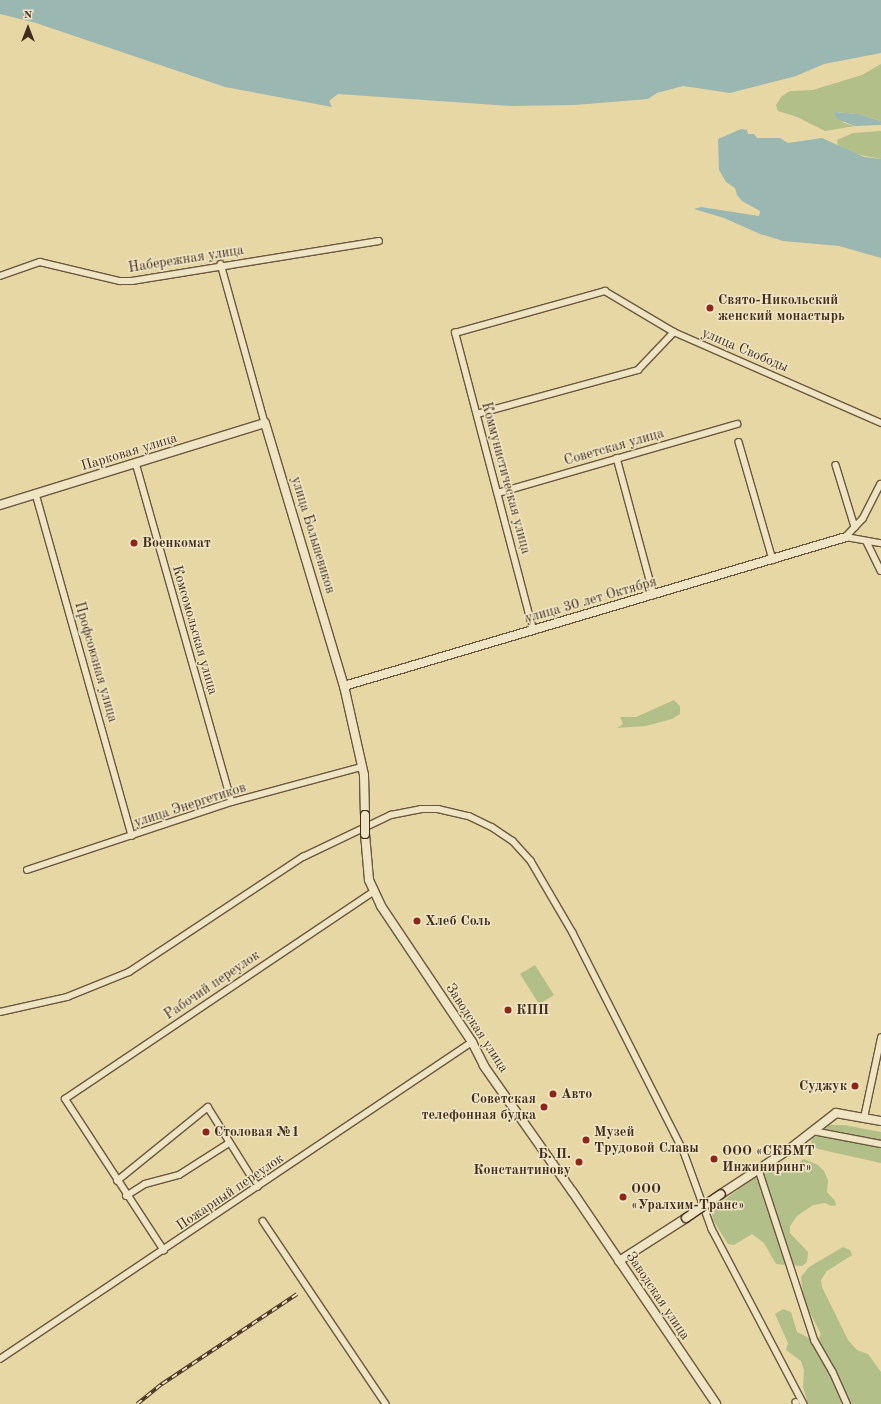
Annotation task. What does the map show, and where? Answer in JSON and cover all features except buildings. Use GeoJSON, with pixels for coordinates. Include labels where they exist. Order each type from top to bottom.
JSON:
{"type":"FeatureCollection","features":[{"type":"Feature","properties":{"kind":"street","name":"Набережная улица"},"geometry":{"type":"LineString","coordinates":[[0,276],[40,262],[120,281],[142,280],[221,264],[379,241]]}},
{"type":"Feature","properties":{"kind":"street","name":"улица Большевиков"},"geometry":{"type":"LineString","coordinates":[[221,264],[265,423],[344,686],[362,767],[365,834]]}},
{"type":"Feature","properties":{"kind":"street","name":"улица Свободы"},"geometry":{"type":"LineString","coordinates":[[455,333],[605,291],[674,332],[881,423]]}},
{"type":"Feature","properties":{"kind":"street"},"geometry":{"type":"LineString","coordinates":[[477,414],[638,370],[674,332]]}},
{"type":"Feature","properties":{"kind":"street","name":"Коммунистическая улица"},"geometry":{"type":"LineString","coordinates":[[455,333],[533,630]]}},
{"type":"Feature","properties":{"kind":"street","name":"Парковая улица"},"geometry":{"type":"LineString","coordinates":[[0,505],[265,423]]}},
{"type":"Feature","properties":{"kind":"street","name":"Советская улица"},"geometry":{"type":"LineString","coordinates":[[498,493],[737,424]]}},
{"type":"Feature","properties":{"kind":"street"},"geometry":{"type":"LineString","coordinates":[[739,442],[773,560]]}},
{"type":"Feature","properties":{"kind":"street"},"geometry":{"type":"LineString","coordinates":[[617,458],[654,595]]}},
{"type":"Feature","properties":{"kind":"street","name":"Комсомольская улица"},"geometry":{"type":"LineString","coordinates":[[136,463],[232,802]]}},
{"type":"Feature","properties":{"kind":"street"},"geometry":{"type":"LineString","coordinates":[[836,465],[855,527]]}},
{"type":"Feature","properties":{"kind":"street"},"geometry":{"type":"LineString","coordinates":[[881,484],[863,519],[846,537],[867,542],[881,543]]}},
{"type":"Feature","properties":{"kind":"street","name":"Профсоюзная улица"},"geometry":{"type":"LineString","coordinates":[[36,494],[132,836]]}},
{"type":"Feature","properties":{"kind":"street","name":"улица 30 лет Октября"},"geometry":{"type":"LineString","coordinates":[[344,686],[773,560],[846,537]]}},
{"type":"Feature","properties":{"kind":"street"},"geometry":{"type":"LineString","coordinates":[[867,542],[881,571]]}},
{"type":"Feature","properties":{"kind":"street","name":"улица Энергетиков"},"geometry":{"type":"LineString","coordinates":[[27,870],[232,802],[362,767]]}},
{"type":"Feature","properties":{"kind":"street"},"geometry":{"type":"LineString","coordinates":[[0,1012],[67,997],[129,972],[303,857],[391,815],[421,809],[438,809],[462,814],[485,823],[500,832],[526,854],[540,873],[573,933],[684,1152],[712,1229],[804,1404]]}},
{"type":"Feature","properties":{"kind":"street","name":"Заводская улица"},"geometry":{"type":"LineString","coordinates":[[365,834],[366,862],[373,892],[472,1042],[484,1066],[716,1404]]}},
{"type":"Feature","properties":{"kind":"street","name":"Рабочий переулок"},"geometry":{"type":"LineString","coordinates":[[117,1181],[65,1099],[373,892]]}},
{"type":"Feature","properties":{"kind":"street"},"geometry":{"type":"LineString","coordinates":[[864,1118],[881,1038]]}},
{"type":"Feature","properties":{"kind":"street","name":"Пожарный переулок"},"geometry":{"type":"LineString","coordinates":[[0,1359],[164,1251],[472,1042]]}},
{"type":"Feature","properties":{"kind":"street"},"geometry":{"type":"LineString","coordinates":[[164,1251],[117,1181],[208,1107],[229,1143],[258,1187]]}},
{"type":"Feature","properties":{"kind":"street"},"geometry":{"type":"LineString","coordinates":[[619,1262],[759,1170],[836,1113],[881,1121]]}},
{"type":"Feature","properties":{"kind":"street"},"geometry":{"type":"LineString","coordinates":[[813,1131],[881,1144]]}},
{"type":"Feature","properties":{"kind":"street"},"geometry":{"type":"LineString","coordinates":[[126,1196],[145,1184],[179,1175],[229,1143]]}},
{"type":"Feature","properties":{"kind":"street"},"geometry":{"type":"LineString","coordinates":[[759,1170],[815,1341],[833,1372],[847,1404]]}},
{"type":"Feature","properties":{"kind":"street"},"geometry":{"type":"LineString","coordinates":[[262,1221],[386,1404]]}},
{"type":"Feature","properties":{"kind":"green space"},"geometry":{"type":"Polygon","coordinates":[[[881,64],[881,121],[858,114],[834,112],[844,123],[855,126],[825,131],[797,117],[778,111],[776,105],[782,96],[790,91],[813,90],[862,75],[881,64]]]}},
{"type":"Feature","properties":{"kind":"green space"},"geometry":{"type":"Polygon","coordinates":[[[881,131],[881,159],[855,154],[838,146],[837,140],[853,133],[881,131]]]}},
{"type":"Feature","properties":{"kind":"green space"},"geometry":{"type":"Polygon","coordinates":[[[674,700],[680,706],[680,714],[672,719],[646,726],[617,728],[623,724],[620,717],[636,717],[674,700]]]}},
{"type":"Feature","properties":{"kind":"green space"},"geometry":{"type":"Polygon","coordinates":[[[535,965],[554,995],[539,1004],[520,974],[535,965]]]}},
{"type":"Feature","properties":{"kind":"green space"},"geometry":{"type":"Polygon","coordinates":[[[830,1125],[844,1125],[881,1132],[881,1163],[818,1149],[811,1144],[812,1138],[830,1125]]]}},
{"type":"Feature","properties":{"kind":"green space"},"geometry":{"type":"Polygon","coordinates":[[[804,1159],[818,1165],[824,1171],[828,1180],[827,1192],[835,1201],[836,1205],[831,1206],[825,1203],[813,1205],[797,1216],[790,1226],[790,1233],[808,1252],[807,1262],[802,1266],[776,1264],[764,1243],[752,1234],[734,1245],[728,1244],[713,1220],[712,1213],[715,1207],[764,1170],[789,1169],[804,1159]]]}},
{"type":"Feature","properties":{"kind":"green space"},"geometry":{"type":"Polygon","coordinates":[[[843,1247],[850,1250],[852,1255],[827,1271],[821,1280],[822,1287],[848,1340],[857,1350],[868,1354],[881,1372],[881,1404],[851,1404],[847,1400],[839,1404],[808,1404],[803,1387],[804,1370],[801,1361],[786,1350],[788,1343],[775,1314],[783,1309],[791,1312],[797,1332],[817,1342],[821,1334],[804,1301],[801,1277],[809,1267],[843,1247]]]}},
{"type":"Feature","properties":{"kind":"water"},"geometry":{"type":"Polygon","coordinates":[[[0,0],[881,0],[881,53],[824,64],[796,76],[730,93],[683,86],[657,93],[648,99],[575,105],[511,106],[338,94],[329,101],[332,107],[225,87],[36,23],[0,14],[0,0]]]}},
{"type":"Feature","properties":{"kind":"water"},"geometry":{"type":"Polygon","coordinates":[[[834,112],[858,114],[881,121],[881,125],[855,126],[837,119],[834,112]]]}},
{"type":"Feature","properties":{"kind":"water"},"geometry":{"type":"Polygon","coordinates":[[[741,129],[747,130],[748,134],[754,134],[757,138],[780,138],[788,143],[822,138],[864,157],[881,159],[881,258],[839,246],[783,241],[760,234],[724,218],[694,209],[701,207],[759,216],[760,211],[742,201],[737,195],[735,188],[726,182],[719,170],[718,139],[741,129]]]}},
{"type":"Feature","properties":{"kind":"railway"},"geometry":{"type":"LineString","coordinates":[[137,1404],[162,1384],[297,1294]]}},
{"type":"Feature","properties":{"kind":"place","name":"Свято-Никольский женский монастырь"},"geometry":{"type":"Point","coordinates":[710,308]}},
{"type":"Feature","properties":{"kind":"place","name":"Военкомат"},"geometry":{"type":"Point","coordinates":[134,543]}},
{"type":"Feature","properties":{"kind":"place","name":"Хлеб Соль"},"geometry":{"type":"Point","coordinates":[417,921]}},
{"type":"Feature","properties":{"kind":"place","name":"КПП"},"geometry":{"type":"Point","coordinates":[508,1010]}},
{"type":"Feature","properties":{"kind":"place","name":"Суджук"},"geometry":{"type":"Point","coordinates":[855,1086]}},
{"type":"Feature","properties":{"kind":"place","name":"Авто"},"geometry":{"type":"Point","coordinates":[553,1094]}},
{"type":"Feature","properties":{"kind":"place","name":"Советская телефонная будка"},"geometry":{"type":"Point","coordinates":[544,1107]}},
{"type":"Feature","properties":{"kind":"place","name":"Столовая №1"},"geometry":{"type":"Point","coordinates":[206,1132]}},
{"type":"Feature","properties":{"kind":"place","name":"Музей Трудовой Славы"},"geometry":{"type":"Point","coordinates":[586,1140]}},
{"type":"Feature","properties":{"kind":"place","name":"ООО «СКБМТ Инжиниринг»"},"geometry":{"type":"Point","coordinates":[714,1159]}},
{"type":"Feature","properties":{"kind":"place","name":"Б. П. Константинову"},"geometry":{"type":"Point","coordinates":[579,1162]}},
{"type":"Feature","properties":{"kind":"place","name":"ООО «Уралхим-Транс»"},"geometry":{"type":"Point","coordinates":[623,1197]}}]}
